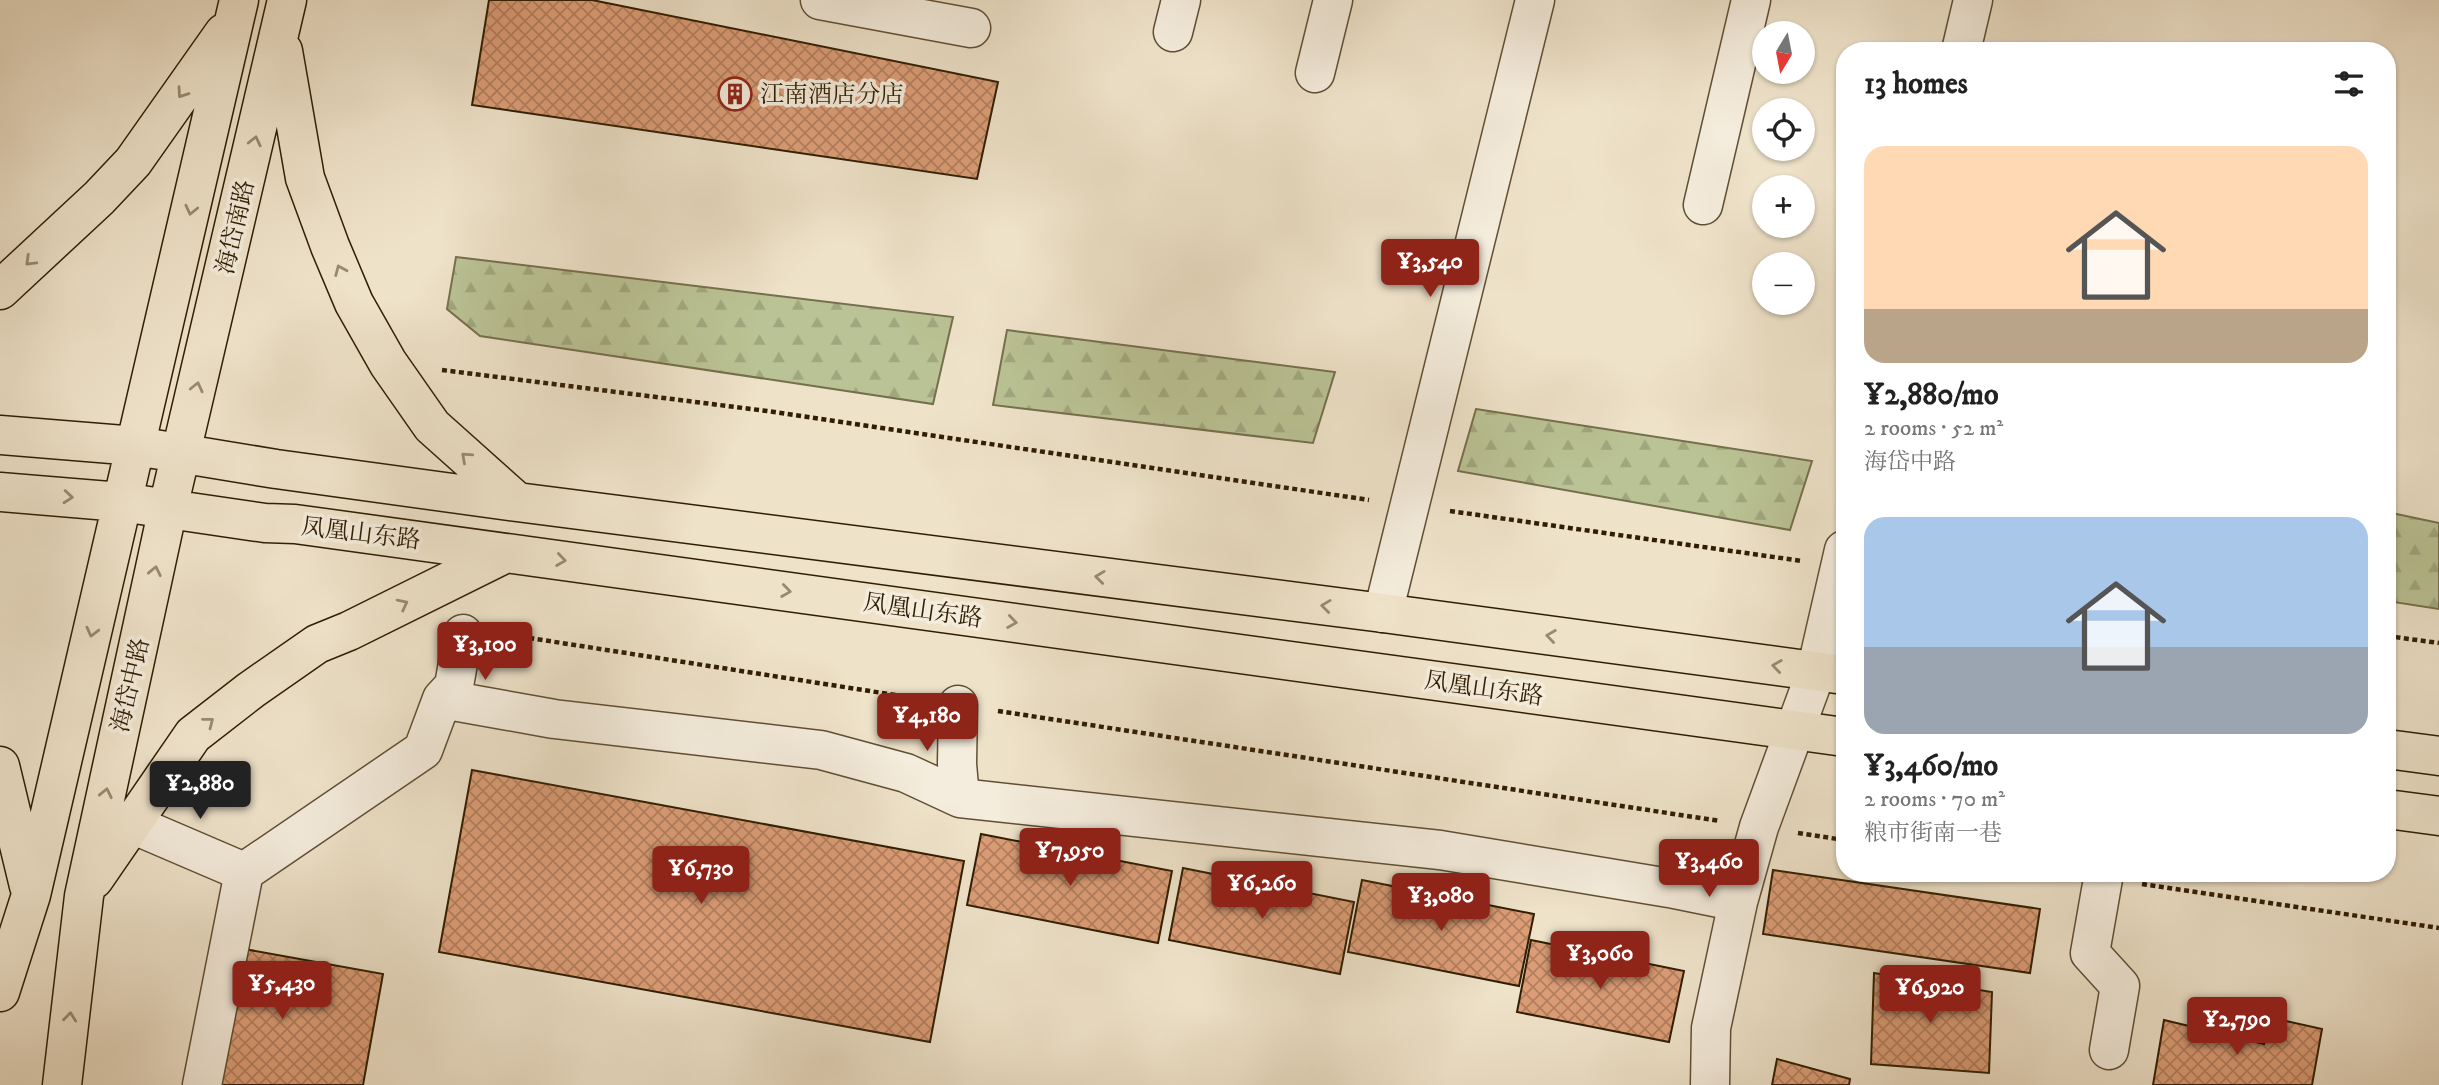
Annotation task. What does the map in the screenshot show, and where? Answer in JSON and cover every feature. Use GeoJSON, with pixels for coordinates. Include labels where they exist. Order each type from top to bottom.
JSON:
{"type":"FeatureCollection","features":[{"type":"Feature","properties":{"kind":"main road"},"geometry":{"type":"LineString","coordinates":[[0,290],[99,198],[133,162],[237,8]]}},
{"type":"Feature","properties":{"kind":"main road","name":"海岱南路"},"geometry":{"type":"LineString","coordinates":[[136,446],[237,8]]}},
{"type":"Feature","properties":{"kind":"main road"},"geometry":{"type":"LineString","coordinates":[[284,17],[305,178],[354,303],[388,363],[432,426],[517,502]]}},
{"type":"Feature","properties":{"kind":"main road","name":"海岱南路"},"geometry":{"type":"LineString","coordinates":[[182,453],[284,17]]}},
{"type":"Feature","properties":{"kind":"main road"},"geometry":{"type":"LineString","coordinates":[[0,435],[136,446],[276,469],[517,502],[1383,613],[1830,674]]}},
{"type":"Feature","properties":{"kind":"main road","name":"海岱中路"},"geometry":{"type":"LineString","coordinates":[[0,992],[32,895],[136,446]]}},
{"type":"Feature","properties":{"kind":"main road","name":"海岱中路"},"geometry":{"type":"LineString","coordinates":[[62,1085],[83,895],[182,453]]}},
{"type":"Feature","properties":{"kind":"main road","name":"凤凰山东路"},"geometry":{"type":"LineString","coordinates":[[0,492],[121,502],[265,523],[295,524],[506,552],[1836,736]]}},
{"type":"Feature","properties":{"kind":"main road"},"geometry":{"type":"LineString","coordinates":[[83,895],[193,735],[251,690],[317,645],[506,552]]}},
{"type":"Feature","properties":{"kind":"main road"},"geometry":{"type":"LineString","coordinates":[[2396,750],[2439,756]]}},
{"type":"Feature","properties":{"kind":"main road"},"geometry":{"type":"LineString","coordinates":[[0,766],[32,895]]}},
{"type":"Feature","properties":{"kind":"main road"},"geometry":{"type":"LineString","coordinates":[[2396,811],[2439,816]]}},
{"type":"Feature","properties":{"kind":"street"},"geometry":{"type":"LineString","coordinates":[[820,0],[891,7],[971,29]]}},
{"type":"Feature","properties":{"kind":"street"},"geometry":{"type":"LineString","coordinates":[[1315,73],[1332,0]]}},
{"type":"Feature","properties":{"kind":"street"},"geometry":{"type":"LineString","coordinates":[[1383,613],[1535,0]]}},
{"type":"Feature","properties":{"kind":"street"},"geometry":{"type":"LineString","coordinates":[[1703,205],[1751,0]]}},
{"type":"Feature","properties":{"kind":"street"},"geometry":{"type":"LineString","coordinates":[[1963,42],[1973,0]]}},
{"type":"Feature","properties":{"kind":"street"},"geometry":{"type":"LineString","coordinates":[[1710,1085],[1711,1028],[1738,901],[1759,827],[1796,731],[1830,674],[1836,616]]}},
{"type":"Feature","properties":{"kind":"street"},"geometry":{"type":"LineString","coordinates":[[202,1085],[244,872],[423,750],[442,699],[454,686],[463,634]]}},
{"type":"Feature","properties":{"kind":"street"},"geometry":{"type":"LineString","coordinates":[[442,699],[554,719],[821,750],[906,773],[960,798],[1440,850],[1738,901]]}},
{"type":"Feature","properties":{"kind":"street"},"geometry":{"type":"LineString","coordinates":[[958,705],[957,764],[960,798]]}},
{"type":"Feature","properties":{"kind":"street"},"geometry":{"type":"LineString","coordinates":[[132,824],[244,872]]}},
{"type":"Feature","properties":{"kind":"street"},"geometry":{"type":"LineString","coordinates":[[2102,882],[2090,953],[2120,986],[2109,1050]]}},
{"type":"Feature","properties":{"kind":"path"},"geometry":{"type":"LineString","coordinates":[[388,363],[767,411],[1409,506],[1836,557]]}},
{"type":"Feature","properties":{"kind":"path"},"geometry":{"type":"LineString","coordinates":[[463,634],[506,634],[1836,839]]}},
{"type":"Feature","properties":{"kind":"path"},"geometry":{"type":"LineString","coordinates":[[2396,637],[2439,643]]}},
{"type":"Feature","properties":{"kind":"path"},"geometry":{"type":"LineString","coordinates":[[2141,882],[2439,929]]}},
{"type":"Feature","properties":{"kind":"green space"},"geometry":{"type":"Polygon","coordinates":[[[456,257],[953,317],[933,404],[480,336],[447,309],[456,257]]]}},
{"type":"Feature","properties":{"kind":"green space"},"geometry":{"type":"Polygon","coordinates":[[[1007,330],[1335,372],[1313,443],[993,405],[1007,330]]]}},
{"type":"Feature","properties":{"kind":"green space"},"geometry":{"type":"Polygon","coordinates":[[[1476,409],[1812,461],[1790,530],[1458,471],[1476,409]]]}},
{"type":"Feature","properties":{"kind":"green space"},"geometry":{"type":"Polygon","coordinates":[[[2396,514],[2439,523],[2439,609],[2396,602],[2396,514]]]}},
{"type":"Feature","properties":{"kind":"building","name":"江南酒店分店"},"geometry":{"type":"Polygon","coordinates":[[[489,0],[592,0],[998,82],[977,179],[472,105],[489,0]]]}},
{"type":"Feature","properties":{"kind":"building"},"geometry":{"type":"Polygon","coordinates":[[[472,770],[964,861],[930,1042],[439,952],[472,770]]]}},
{"type":"Feature","properties":{"kind":"building"},"geometry":{"type":"Polygon","coordinates":[[[981,834],[1172,871],[1158,943],[967,905],[981,834]]]}},
{"type":"Feature","properties":{"kind":"building"},"geometry":{"type":"Polygon","coordinates":[[[1183,868],[1354,902],[1340,974],[1169,940],[1183,868]]]}},
{"type":"Feature","properties":{"kind":"building"},"geometry":{"type":"Polygon","coordinates":[[[1773,870],[1836,879],[1836,882],[1855,882],[2040,909],[2030,973],[1763,934],[1773,870]]]}},
{"type":"Feature","properties":{"kind":"building"},"geometry":{"type":"Polygon","coordinates":[[[1362,880],[1534,914],[1519,986],[1348,952],[1362,880]]]}},
{"type":"Feature","properties":{"kind":"building"},"geometry":{"type":"Polygon","coordinates":[[[1531,940],[1684,971],[1669,1042],[1517,1012],[1531,940]]]}},
{"type":"Feature","properties":{"kind":"building"},"geometry":{"type":"Polygon","coordinates":[[[211,943],[383,974],[363,1085],[185,1085],[211,943]]]}},
{"type":"Feature","properties":{"kind":"building"},"geometry":{"type":"Polygon","coordinates":[[[1874,973],[1992,992],[1989,1073],[1871,1064],[1874,973]]]}},
{"type":"Feature","properties":{"kind":"building"},"geometry":{"type":"Polygon","coordinates":[[[2273,1018],[2322,1029],[2312,1085],[2153,1085],[2164,1020],[2264,1044],[2273,1018]]]}},
{"type":"Feature","properties":{"kind":"building"},"geometry":{"type":"Polygon","coordinates":[[[1777,1059],[1850,1079],[1849,1085],[1772,1085],[1777,1059]]]}},
{"type":"Feature","properties":{"kind":"place","name":"江南酒店分店"},"geometry":{"type":"Point","coordinates":[735,94]}}]}
